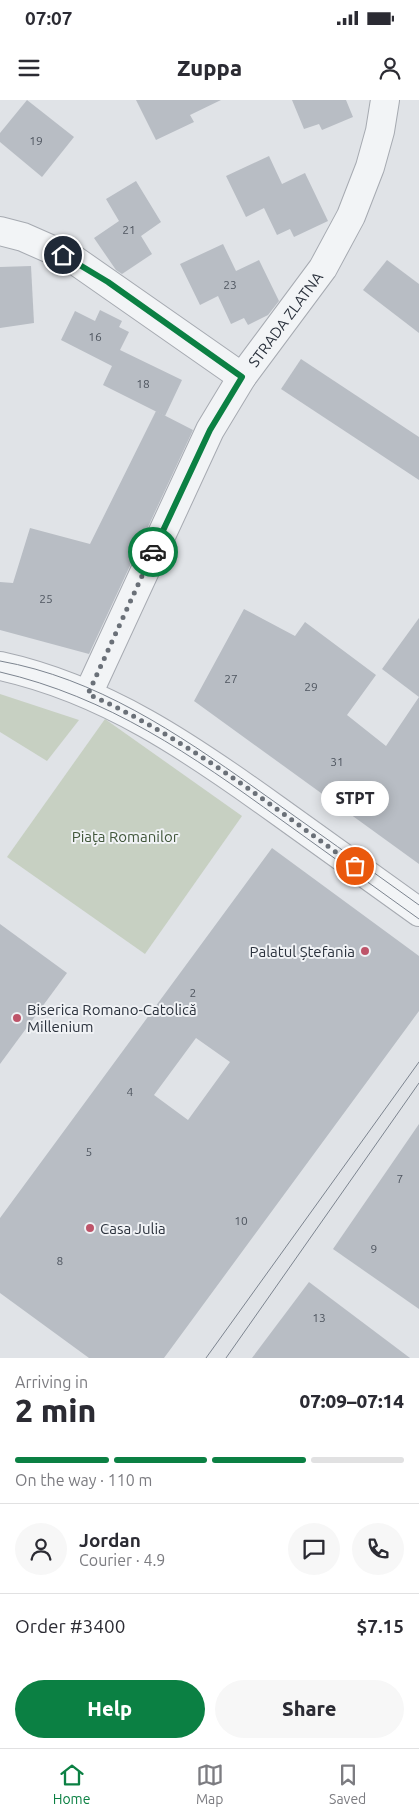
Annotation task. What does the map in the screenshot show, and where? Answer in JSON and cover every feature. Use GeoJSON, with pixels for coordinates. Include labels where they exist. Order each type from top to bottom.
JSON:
{"type":"FeatureCollection","features":[{"type":"Feature","properties":{"kind":"street","name":"STRADA ZLATNA"},"geometry":{"type":"LineString","coordinates":[[88,694],[210,430],[242,377],[324,268],[351,216],[370,167],[380,131],[385,100]]}},
{"type":"Feature","properties":{"kind":"street"},"geometry":{"type":"LineString","coordinates":[[0,231],[23,237],[73,259],[242,377]]}},
{"type":"Feature","properties":{"kind":"street"},"geometry":{"type":"LineString","coordinates":[[0,666],[88,694],[139,718],[184,745],[419,912]]}},
{"type":"Feature","properties":{"kind":"green space"},"geometry":{"type":"Polygon","coordinates":[[[0,694],[79,720],[47,761],[0,732],[0,694]]]}},
{"type":"Feature","properties":{"kind":"green space","name":"Piața Romanilor"},"geometry":{"type":"Polygon","coordinates":[[[105,719],[242,816],[145,954],[7,857],[105,719]]]}},
{"type":"Feature","properties":{"kind":"building"},"geometry":{"type":"Polygon","coordinates":[[[27,100],[74,137],[42,177],[0,142],[0,133],[27,100]]]}},
{"type":"Feature","properties":{"kind":"building"},"geometry":{"type":"Polygon","coordinates":[[[136,100],[221,100],[190,115],[194,122],[156,140],[136,100]]]}},
{"type":"Feature","properties":{"kind":"building"},"geometry":{"type":"Polygon","coordinates":[[[292,100],[346,100],[353,117],[322,130],[319,124],[304,129],[292,100]]]}},
{"type":"Feature","properties":{"kind":"building"},"geometry":{"type":"Polygon","coordinates":[[[269,156],[282,184],[305,173],[328,221],[294,237],[290,229],[277,235],[264,208],[246,217],[226,176],[269,156]]]}},
{"type":"Feature","properties":{"kind":"building"},"geometry":{"type":"Polygon","coordinates":[[[136,181],[161,222],[141,236],[152,254],[122,274],[116,270],[94,238],[119,221],[106,199],[136,181]]]}},
{"type":"Feature","properties":{"kind":"building"},"geometry":{"type":"Polygon","coordinates":[[[223,244],[236,271],[259,260],[279,301],[268,315],[248,325],[244,318],[231,324],[218,296],[200,305],[180,264],[223,244]]]}},
{"type":"Feature","properties":{"kind":"building"},"geometry":{"type":"Polygon","coordinates":[[[387,260],[419,284],[419,333],[363,290],[387,260]]]}},
{"type":"Feature","properties":{"kind":"building"},"geometry":{"type":"Polygon","coordinates":[[[31,266],[34,323],[0,328],[0,267],[31,266]]]}},
{"type":"Feature","properties":{"kind":"building"},"geometry":{"type":"Polygon","coordinates":[[[100,310],[122,321],[119,327],[129,332],[120,350],[182,380],[165,416],[103,385],[112,366],[61,340],[75,311],[95,321],[100,310]]]}},
{"type":"Feature","properties":{"kind":"building"},"geometry":{"type":"Polygon","coordinates":[[[301,359],[419,437],[419,480],[281,389],[301,359]]]}},
{"type":"Feature","properties":{"kind":"building"},"geometry":{"type":"Polygon","coordinates":[[[156,411],[193,430],[89,654],[0,630],[0,582],[13,583],[30,528],[90,544],[156,411]]]}},
{"type":"Feature","properties":{"kind":"building"},"geometry":{"type":"Polygon","coordinates":[[[244,609],[295,636],[305,622],[376,675],[347,715],[386,746],[419,697],[419,864],[194,701],[244,609]]]}},
{"type":"Feature","properties":{"kind":"building"},"geometry":{"type":"Polygon","coordinates":[[[419,618],[419,697],[382,669],[419,618]]]}},
{"type":"Feature","properties":{"kind":"building"},"geometry":{"type":"Polygon","coordinates":[[[272,848],[419,956],[419,1011],[164,1358],[89,1358],[0,1293],[0,1218],[272,848]],[[196,1038],[154,1095],[188,1120],[230,1062],[196,1038]]]}},
{"type":"Feature","properties":{"kind":"building","name":"Biserica Romano-Catolică Millenium"},"geometry":{"type":"Polygon","coordinates":[[[0,924],[67,973],[0,1064],[0,924]]]}},
{"type":"Feature","properties":{"kind":"building"},"geometry":{"type":"Polygon","coordinates":[[[419,1124],[419,1309],[333,1249],[419,1124]]]}},
{"type":"Feature","properties":{"kind":"building"},"geometry":{"type":"Polygon","coordinates":[[[309,1282],[410,1358],[252,1358],[309,1282]]]}},
{"type":"Feature","properties":{"kind":"tram line"},"geometry":{"type":"LineString","coordinates":[[0,661],[35,669],[69,680],[102,694],[165,728],[226,767],[419,905]]}},
{"type":"Feature","properties":{"kind":"tram line"},"geometry":{"type":"LineString","coordinates":[[0,672],[39,683],[77,697],[148,731],[247,795],[419,919]]}},
{"type":"Feature","properties":{"kind":"tram line"},"geometry":{"type":"LineString","coordinates":[[206,1358],[419,1062]]}},
{"type":"Feature","properties":{"kind":"tram line"},"geometry":{"type":"LineString","coordinates":[[226,1358],[419,1083]]}},
{"type":"Feature","properties":{"kind":"way so far"},"geometry":{"type":"LineString","coordinates":[[153,552],[88,694],[161,730],[260,797],[355,866]]}},
{"type":"Feature","properties":{"kind":"place","name":"STPT"},"geometry":{"type":"Point","coordinates":[355,866]}},
{"type":"Feature","properties":{"kind":"place","name":"Palatul Ștefania"},"geometry":{"type":"Point","coordinates":[365,951]}},
{"type":"Feature","properties":{"kind":"place","name":"Biserica Romano-Catolică Millenium"},"geometry":{"type":"Point","coordinates":[17,1018]}},
{"type":"Feature","properties":{"kind":"place","name":"Casa Julia"},"geometry":{"type":"Point","coordinates":[90,1228]}},
{"type":"Feature","properties":{"kind":"route"},"geometry":{"type":"LineString","coordinates":[[63,255],[73,259],[108,282],[242,377],[210,430],[153,552]]}}]}
